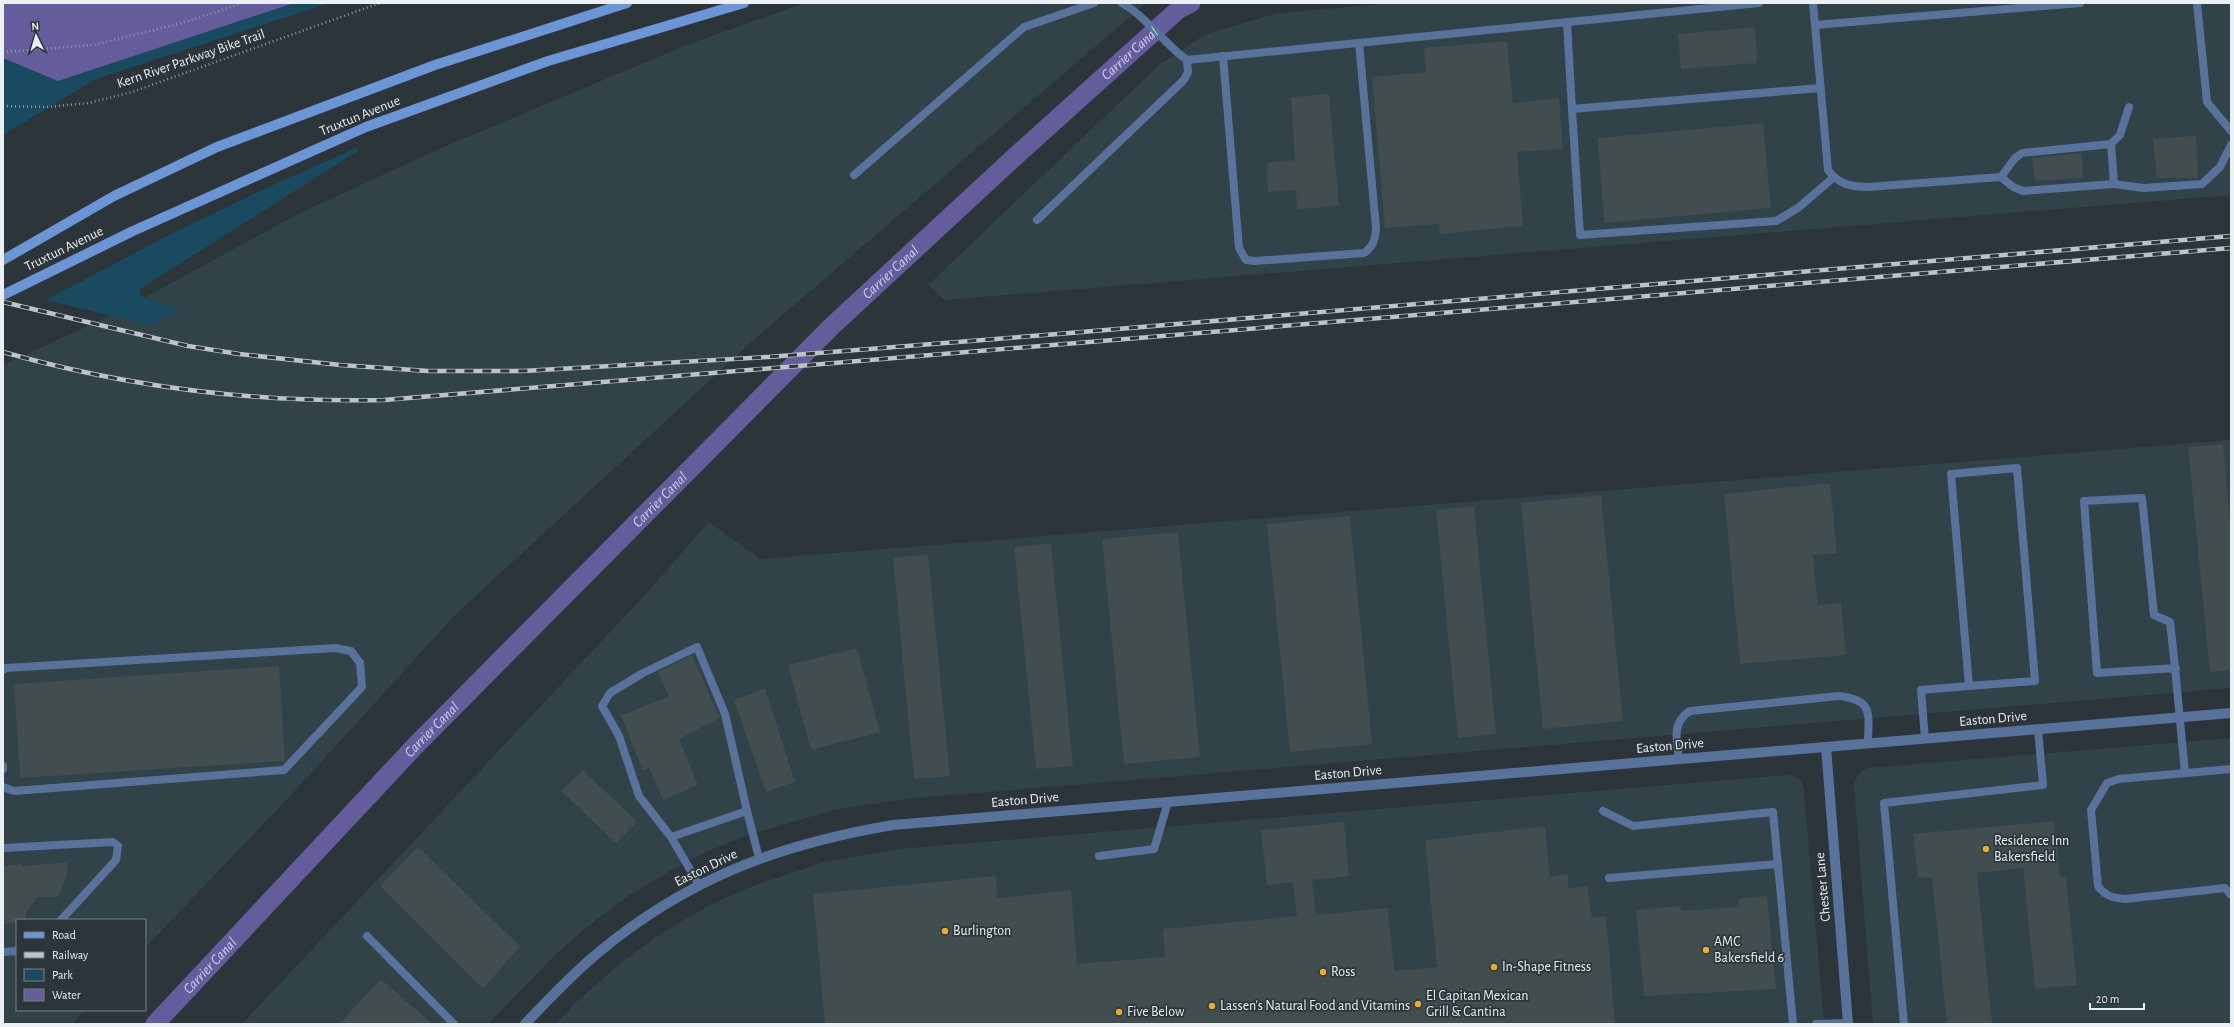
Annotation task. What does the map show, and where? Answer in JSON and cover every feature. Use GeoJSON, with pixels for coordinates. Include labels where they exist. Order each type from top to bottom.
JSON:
{"type":"FeatureCollection","features":[{"type":"Feature","properties":{"kind":"main road","name":"Truxtun Avenue"},"geometry":{"type":"LineString","coordinates":[[3,260],[114,196],[217,147],[435,65],[627,3]]}},
{"type":"Feature","properties":{"kind":"main road","name":"Truxtun Avenue"},"geometry":{"type":"LineString","coordinates":[[3,295],[133,231],[366,127],[548,61],[744,3]]}},
{"type":"Feature","properties":{"kind":"street","name":"Easton Drive"},"geometry":{"type":"LineString","coordinates":[[525,1024],[562,985],[598,952],[671,901],[699,885],[759,858],[806,842],[844,833],[893,825],[2231,714]]}},
{"type":"Feature","properties":{"kind":"street","name":"Chester Lane"},"geometry":{"type":"LineString","coordinates":[[1826,747],[1848,1023]]}},
{"type":"Feature","properties":{"kind":"lane"},"geometry":{"type":"LineString","coordinates":[[854,175],[1024,27],[1094,3]]}},
{"type":"Feature","properties":{"kind":"lane"},"geometry":{"type":"LineString","coordinates":[[1122,3],[1132,9],[1170,48],[1187,60],[1759,3]]}},
{"type":"Feature","properties":{"kind":"lane"},"geometry":{"type":"LineString","coordinates":[[1813,3],[1828,170],[1834,177],[1854,187],[2001,177],[2014,188],[2023,191],[2114,184],[2144,188],[2202,184],[2220,167],[2231,145]]}},
{"type":"Feature","properties":{"kind":"lane"},"geometry":{"type":"LineString","coordinates":[[1815,25],[2080,3]]}},
{"type":"Feature","properties":{"kind":"lane"},"geometry":{"type":"LineString","coordinates":[[2197,3],[2207,102],[2231,131]]}},
{"type":"Feature","properties":{"kind":"lane"},"geometry":{"type":"LineString","coordinates":[[1567,23],[1580,235],[1776,221],[1798,208],[1834,177]]}},
{"type":"Feature","properties":{"kind":"lane"},"geometry":{"type":"LineString","coordinates":[[1223,56],[1239,248],[1242,255],[1246,260],[1255,261],[1364,253],[1371,248],[1373,244],[1376,228],[1359,43]]}},
{"type":"Feature","properties":{"kind":"lane"},"geometry":{"type":"LineString","coordinates":[[1037,220],[1184,80],[1188,72],[1187,60]]}},
{"type":"Feature","properties":{"kind":"lane"},"geometry":{"type":"LineString","coordinates":[[1572,109],[1820,88]]}},
{"type":"Feature","properties":{"kind":"lane"},"geometry":{"type":"LineString","coordinates":[[2001,177],[2014,158],[2022,153],[2112,144],[2120,135],[2129,107]]}},
{"type":"Feature","properties":{"kind":"lane"},"geometry":{"type":"LineString","coordinates":[[2112,144],[2114,184]]}},
{"type":"Feature","properties":{"kind":"lane"},"geometry":{"type":"LineString","coordinates":[[1925,739],[1921,690],[2034,681],[2017,468],[1951,474],[1969,686]]}},
{"type":"Feature","properties":{"kind":"lane"},"geometry":{"type":"LineString","coordinates":[[2176,668],[2097,673],[2084,501],[2142,498],[2154,615],[2170,622],[2176,668],[2185,773]]}},
{"type":"Feature","properties":{"kind":"lane"},"geometry":{"type":"LineString","coordinates":[[699,885],[671,837],[639,796],[619,736],[602,706],[610,693],[643,673],[697,647],[725,714],[759,858]]}},
{"type":"Feature","properties":{"kind":"lane"},"geometry":{"type":"LineString","coordinates":[[3,670],[6,668],[334,648],[351,651],[360,663],[362,687],[284,770],[14,791],[3,787]]}},
{"type":"Feature","properties":{"kind":"lane"},"geometry":{"type":"LineString","coordinates":[[1679,759],[1676,729],[1681,716],[1690,711],[1840,696],[1855,698],[1862,703],[1868,712],[1868,744]]}},
{"type":"Feature","properties":{"kind":"lane"},"geometry":{"type":"LineString","coordinates":[[1904,1024],[1884,803],[2043,785],[2038,729]]}},
{"type":"Feature","properties":{"kind":"lane"},"geometry":{"type":"LineString","coordinates":[[2231,769],[2119,778],[2107,783],[2091,810],[2098,886],[2103,893],[2116,898],[2126,899],[2225,888],[2231,895]]}},
{"type":"Feature","properties":{"kind":"lane"},"geometry":{"type":"LineString","coordinates":[[1098,856],[1154,849],[1168,802]]}},
{"type":"Feature","properties":{"kind":"lane"},"geometry":{"type":"LineString","coordinates":[[671,837],[747,811]]}},
{"type":"Feature","properties":{"kind":"lane"},"geometry":{"type":"LineString","coordinates":[[1603,811],[1633,826],[1773,812],[1793,1024]]}},
{"type":"Feature","properties":{"kind":"lane"},"geometry":{"type":"LineString","coordinates":[[3,848],[113,842],[118,846],[116,860],[62,919]]}},
{"type":"Feature","properties":{"kind":"lane"},"geometry":{"type":"LineString","coordinates":[[1609,878],[1778,864]]}},
{"type":"Feature","properties":{"kind":"lane"},"geometry":{"type":"LineString","coordinates":[[367,936],[454,1024]]}},
{"type":"Feature","properties":{"kind":"lane"},"geometry":{"type":"LineString","coordinates":[[3,952],[16,951]]}},
{"type":"Feature","properties":{"kind":"lane"},"geometry":{"type":"LineString","coordinates":[[1816,1024],[1848,1023]]}},
{"type":"Feature","properties":{"kind":"path"},"geometry":{"type":"LineString","coordinates":[[3,52],[93,45],[182,23],[243,3]]}},
{"type":"Feature","properties":{"kind":"path","name":"Kern River Parkway Bike Trail"},"geometry":{"type":"LineString","coordinates":[[3,106],[46,107],[89,103],[103,100],[140,89],[380,3]]}},
{"type":"Feature","properties":{"kind":"shaded area"},"geometry":{"type":"Polygon","coordinates":[[[805,3],[1146,3],[758,336],[455,615],[291,795],[146,947],[146,919],[16,919],[16,1011],[84,1011],[72,1024],[3,1024],[3,365],[116,313],[298,214],[430,153],[684,46],[805,3]]]}},
{"type":"Feature","properties":{"kind":"shaded area"},"geometry":{"type":"Polygon","coordinates":[[[1395,3],[2231,3],[2231,195],[945,300],[928,285],[1160,64],[1206,34],[1278,13],[1395,3]]]}},
{"type":"Feature","properties":{"kind":"shaded area"},"geometry":{"type":"Polygon","coordinates":[[[2231,440],[2231,688],[905,799],[834,810],[751,834],[706,852],[630,895],[597,919],[558,952],[488,1024],[242,1024],[644,596],[709,522],[760,559],[2231,440]]]}},
{"type":"Feature","properties":{"kind":"shaded area"},"geometry":{"type":"Polygon","coordinates":[[[2231,738],[2231,1024],[1873,1024],[1854,785],[1858,774],[1868,768],[2231,738]]]}},
{"type":"Feature","properties":{"kind":"shaded area"},"geometry":{"type":"Polygon","coordinates":[[[1787,775],[1795,776],[1802,782],[1804,790],[1824,1024],[556,1024],[575,1003],[617,966],[662,933],[710,905],[753,886],[825,862],[898,849],[1787,775]]]}},
{"type":"Feature","properties":{"kind":"green space"},"geometry":{"type":"Polygon","coordinates":[[[3,3],[330,3],[96,79],[3,135],[3,3]]]}},
{"type":"Feature","properties":{"kind":"green space"},"geometry":{"type":"Polygon","coordinates":[[[356,148],[358,151],[140,289],[141,296],[180,310],[149,325],[46,300],[169,235],[262,190],[356,148]]]}},
{"type":"Feature","properties":{"kind":"water"},"geometry":{"type":"Polygon","coordinates":[[[3,3],[294,3],[58,81],[3,58],[3,3]]]}},
{"type":"Feature","properties":{"kind":"building"},"geometry":{"type":"Polygon","coordinates":[[[1755,27],[1757,63],[1681,69],[1678,34],[1755,27]]]}},
{"type":"Feature","properties":{"kind":"building"},"geometry":{"type":"Polygon","coordinates":[[[1507,41],[1513,103],[1559,98],[1563,149],[1517,152],[1523,226],[1440,234],[1439,224],[1385,228],[1372,77],[1426,72],[1424,48],[1507,41]]]}},
{"type":"Feature","properties":{"kind":"building"},"geometry":{"type":"Polygon","coordinates":[[[1329,94],[1339,205],[1297,210],[1296,190],[1268,192],[1267,163],[1295,160],[1291,97],[1329,94]]]}},
{"type":"Feature","properties":{"kind":"building"},"geometry":{"type":"Polygon","coordinates":[[[1763,123],[1771,208],[1604,223],[1598,138],[1763,123]]]}},
{"type":"Feature","properties":{"kind":"building"},"geometry":{"type":"Polygon","coordinates":[[[2196,136],[2198,178],[2157,178],[2153,139],[2196,136]]]}},
{"type":"Feature","properties":{"kind":"building"},"geometry":{"type":"Polygon","coordinates":[[[2082,153],[2083,178],[2035,181],[2032,158],[2082,153]]]}},
{"type":"Feature","properties":{"kind":"building"},"geometry":{"type":"Polygon","coordinates":[[[2223,444],[2231,531],[2231,670],[2210,672],[2188,447],[2223,444]]]}},
{"type":"Feature","properties":{"kind":"building"},"geometry":{"type":"Polygon","coordinates":[[[1830,483],[1837,553],[1813,555],[1818,605],[1841,603],[1846,655],[1740,664],[1724,494],[1830,483]]]}},
{"type":"Feature","properties":{"kind":"building"},"geometry":{"type":"Polygon","coordinates":[[[1601,495],[1623,721],[1543,729],[1521,503],[1601,495]]]}},
{"type":"Feature","properties":{"kind":"building"},"geometry":{"type":"Polygon","coordinates":[[[1474,506],[1496,734],[1458,738],[1436,510],[1474,506]]]}},
{"type":"Feature","properties":{"kind":"building"},"geometry":{"type":"Polygon","coordinates":[[[1350,516],[1372,744],[1290,752],[1267,524],[1350,516]]]}},
{"type":"Feature","properties":{"kind":"building"},"geometry":{"type":"Polygon","coordinates":[[[1178,532],[1200,757],[1124,764],[1102,539],[1178,532]]]}},
{"type":"Feature","properties":{"kind":"building"},"geometry":{"type":"Polygon","coordinates":[[[1051,543],[1073,766],[1036,769],[1014,547],[1051,543]]]}},
{"type":"Feature","properties":{"kind":"building"},"geometry":{"type":"Polygon","coordinates":[[[928,554],[950,776],[914,779],[893,558],[928,554]]]}},
{"type":"Feature","properties":{"kind":"building"},"geometry":{"type":"Polygon","coordinates":[[[857,648],[880,732],[811,750],[788,665],[857,648]]]}},
{"type":"Feature","properties":{"kind":"building"},"geometry":{"type":"Polygon","coordinates":[[[692,655],[720,718],[679,739],[698,785],[663,800],[649,768],[643,771],[621,715],[669,697],[658,672],[692,655]]]}},
{"type":"Feature","properties":{"kind":"building"},"geometry":{"type":"Polygon","coordinates":[[[279,666],[285,761],[20,778],[14,684],[279,666]]]}},
{"type":"Feature","properties":{"kind":"building"},"geometry":{"type":"Polygon","coordinates":[[[765,688],[795,782],[766,792],[734,700],[765,688]]]}},
{"type":"Feature","properties":{"kind":"building"},"geometry":{"type":"Polygon","coordinates":[[[583,770],[637,822],[616,843],[561,791],[583,770]]]}},
{"type":"Feature","properties":{"kind":"building"},"geometry":{"type":"Polygon","coordinates":[[[2054,821],[2060,877],[2066,877],[2077,985],[2035,989],[2023,868],[1977,873],[1992,1024],[1947,1024],[1932,877],[1918,878],[1913,834],[2054,821]]]}},
{"type":"Feature","properties":{"kind":"building"},"geometry":{"type":"Polygon","coordinates":[[[1344,822],[1349,876],[1312,880],[1316,915],[1388,908],[1394,971],[1437,967],[1425,840],[1545,826],[1550,877],[1568,874],[1568,888],[1587,886],[1592,918],[1606,916],[1615,1024],[825,1024],[813,894],[996,876],[998,898],[1071,890],[1077,964],[1165,957],[1163,929],[1297,916],[1293,882],[1267,885],[1261,830],[1344,822]]]}},
{"type":"Feature","properties":{"kind":"building"},"geometry":{"type":"Polygon","coordinates":[[[418,847],[520,946],[483,989],[380,886],[418,847]]]}},
{"type":"Feature","properties":{"kind":"building"},"geometry":{"type":"Polygon","coordinates":[[[68,862],[67,875],[58,897],[37,897],[26,913],[26,919],[16,919],[16,923],[3,924],[3,866],[22,864],[22,866],[68,862]]]}},
{"type":"Feature","properties":{"kind":"building","name":"AMC Bakersfield 6"},"geometry":{"type":"Polygon","coordinates":[[[1767,896],[1776,989],[1644,996],[1636,910],[1680,906],[1682,911],[1737,907],[1739,899],[1767,896]]]}},
{"type":"Feature","properties":{"kind":"building"},"geometry":{"type":"Polygon","coordinates":[[[381,979],[432,1024],[339,1024],[381,979]]]}},
{"type":"Feature","properties":{"kind":"waterway","name":"Carrier Canal"},"geometry":{"type":"LineString","coordinates":[[155,1024],[416,745],[832,326],[1019,153],[1179,9],[1191,3]]}},
{"type":"Feature","properties":{"kind":"railway"},"geometry":{"type":"LineString","coordinates":[[3,302],[188,346],[239,354],[340,365],[428,371],[523,371],[768,357],[2231,236]]}},
{"type":"Feature","properties":{"kind":"railway"},"geometry":{"type":"LineString","coordinates":[[3,352],[97,375],[192,390],[287,399],[384,400],[2231,248]]}},
{"type":"Feature","properties":{"kind":"place","name":"Residence Inn Bakersfield"},"geometry":{"type":"Point","coordinates":[1986,849]}},
{"type":"Feature","properties":{"kind":"place","name":"Burlington"},"geometry":{"type":"Point","coordinates":[945,931]}},
{"type":"Feature","properties":{"kind":"place","name":"AMC Bakersfield 6"},"geometry":{"type":"Point","coordinates":[1706,950]}},
{"type":"Feature","properties":{"kind":"place","name":"In-Shape Fitness"},"geometry":{"type":"Point","coordinates":[1494,967]}},
{"type":"Feature","properties":{"kind":"place","name":"Ross"},"geometry":{"type":"Point","coordinates":[1323,972]}},
{"type":"Feature","properties":{"kind":"place","name":"El Capitan Mexican Grill & Cantina"},"geometry":{"type":"Point","coordinates":[1418,1004]}},
{"type":"Feature","properties":{"kind":"place","name":"Lassen's Natural Food and Vitamins"},"geometry":{"type":"Point","coordinates":[1212,1006]}},
{"type":"Feature","properties":{"kind":"place","name":"Five Below"},"geometry":{"type":"Point","coordinates":[1119,1012]}}]}
